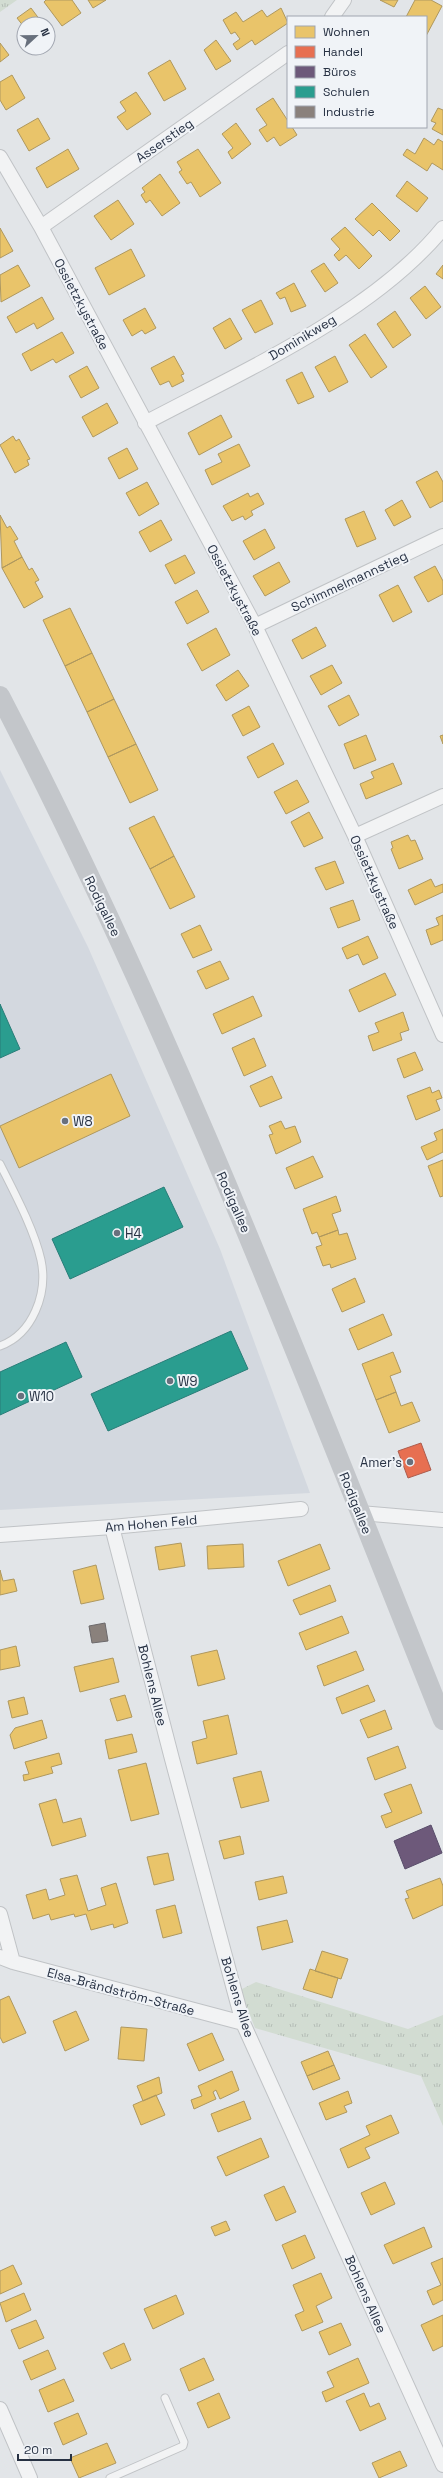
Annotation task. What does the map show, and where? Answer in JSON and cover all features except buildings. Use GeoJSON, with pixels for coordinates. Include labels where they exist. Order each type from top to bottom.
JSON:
{"type":"FeatureCollection","features":[{"type":"Feature","properties":{"kind":"main road","name":"Rodigallee"},"geometry":{"type":"LineString","coordinates":[[0,696],[125,953],[249,1236],[443,1720]]}},
{"type":"Feature","properties":{"kind":"street"},"geometry":{"type":"LineString","coordinates":[[333,16],[344,0]]}},
{"type":"Feature","properties":{"kind":"street","name":"Asserstieg"},"geometry":{"type":"LineString","coordinates":[[41,227],[287,54]]}},
{"type":"Feature","properties":{"kind":"street","name":"Ossietzkystraße"},"geometry":{"type":"LineString","coordinates":[[0,157],[41,227],[255,626],[354,836],[443,1035]]}},
{"type":"Feature","properties":{"kind":"street","name":"Dominikweg"},"geometry":{"type":"LineString","coordinates":[[145,423],[315,332],[398,274],[430,244],[443,228]]}},
{"type":"Feature","properties":{"kind":"street","name":"Schimmelmannstieg"},"geometry":{"type":"LineString","coordinates":[[255,626],[443,536]]}},
{"type":"Feature","properties":{"kind":"street"},"geometry":{"type":"LineString","coordinates":[[354,836],[443,796]]}},
{"type":"Feature","properties":{"kind":"street","name":"Am Hohen Feld"},"geometry":{"type":"LineString","coordinates":[[0,1535],[112,1527],[301,1509]]}},
{"type":"Feature","properties":{"kind":"street"},"geometry":{"type":"LineString","coordinates":[[360,1513],[443,1520]]}},
{"type":"Feature","properties":{"kind":"street","name":"Bohlens Allee"},"geometry":{"type":"LineString","coordinates":[[112,1527],[172,1759],[244,2023],[443,2465]]}},
{"type":"Feature","properties":{"kind":"street"},"geometry":{"type":"LineString","coordinates":[[0,1914],[6,1960]]}},
{"type":"Feature","properties":{"kind":"street","name":"Elsa-Brändström-Straße"},"geometry":{"type":"LineString","coordinates":[[6,1960],[244,2023]]}},
{"type":"Feature","properties":{"kind":"street"},"geometry":{"type":"LineString","coordinates":[[0,2409],[30,2478]]}},
{"type":"Feature","properties":{"kind":"lane"},"geometry":{"type":"LineString","coordinates":[[0,1164],[41,1260],[40,1298],[31,1322],[9,1343],[0,1346]]}},
{"type":"Feature","properties":{"kind":"lane"},"geometry":{"type":"LineString","coordinates":[[110,2478],[183,2446],[184,2442],[165,2398]]}},
{"type":"Feature","properties":{"kind":"shaded area"},"geometry":{"type":"Polygon","coordinates":[[[0,770],[88,947],[220,1249],[310,1493],[0,1510],[0,770]]]}},
{"type":"Feature","properties":{"kind":"green space"},"geometry":{"type":"Polygon","coordinates":[[[0,0],[17,0],[0,12],[0,0]]]}},
{"type":"Feature","properties":{"kind":"green space"},"geometry":{"type":"Polygon","coordinates":[[[256,1982],[408,2029],[443,2015],[443,2126],[421,2076],[255,2028],[240,1990],[256,1982]]]}},
{"type":"Feature","properties":{"kind":"place","name":"W8"},"geometry":{"type":"Point","coordinates":[65,1121]}},
{"type":"Feature","properties":{"kind":"place","name":"H4"},"geometry":{"type":"Point","coordinates":[117,1233]}},
{"type":"Feature","properties":{"kind":"place","name":"W9"},"geometry":{"type":"Point","coordinates":[170,1381]}},
{"type":"Feature","properties":{"kind":"place","name":"W10"},"geometry":{"type":"Point","coordinates":[21,1396]}},
{"type":"Feature","properties":{"kind":"place","name":"Amer's"},"geometry":{"type":"Point","coordinates":[410,1462]}}]}
